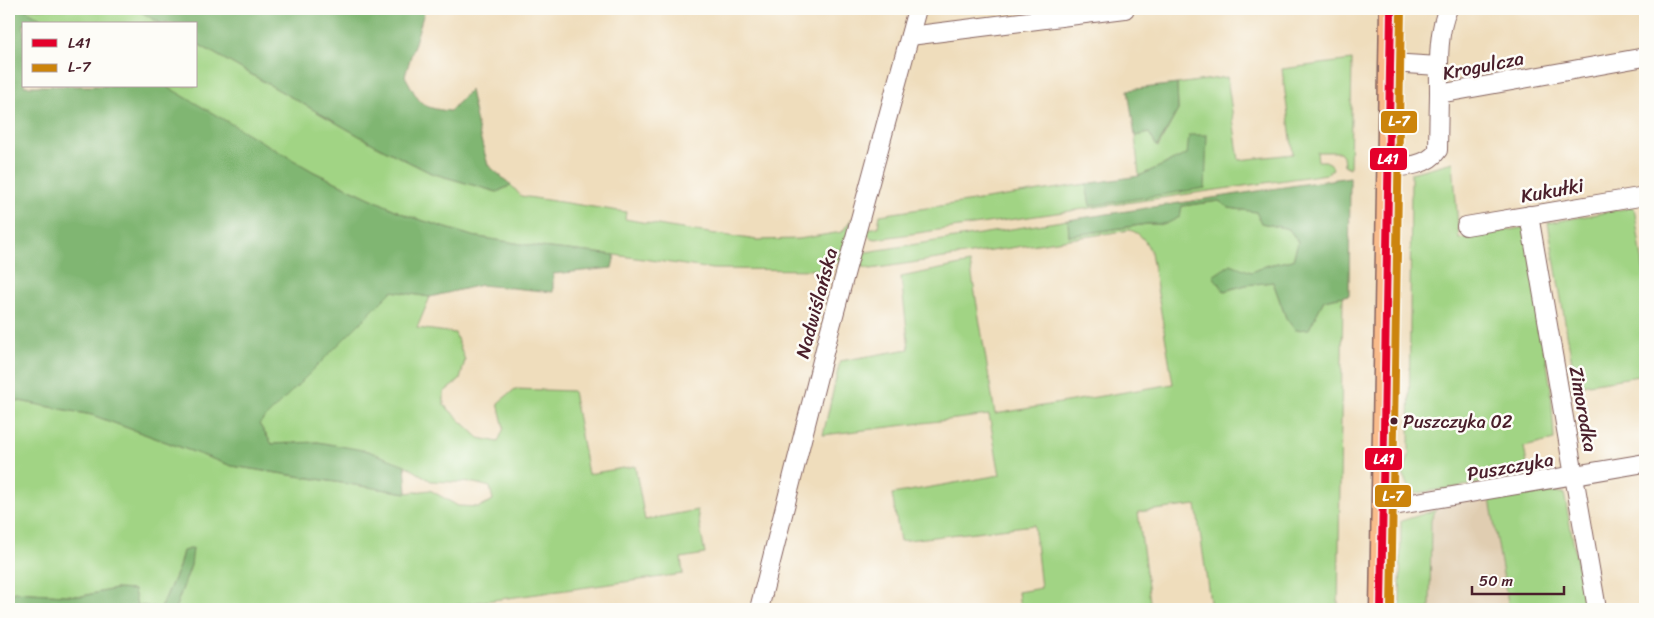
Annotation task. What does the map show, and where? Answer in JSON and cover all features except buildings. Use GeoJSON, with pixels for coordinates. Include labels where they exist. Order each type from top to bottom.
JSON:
{"type":"FeatureCollection","features":[{"type":"Feature","properties":{"kind":"main road"},"geometry":{"type":"LineString","coordinates":[[1381,609],[1391,9]]}},
{"type":"Feature","properties":{"kind":"street","name":"Nadwiślańska"},"geometry":{"type":"LineString","coordinates":[[759,609],[828,337],[917,9]]}},
{"type":"Feature","properties":{"kind":"street"},"geometry":{"type":"LineString","coordinates":[[910,36],[1125,9]]}},
{"type":"Feature","properties":{"kind":"street"},"geometry":{"type":"LineString","coordinates":[[1439,94],[1439,66],[1444,17],[1448,9]]}},
{"type":"Feature","properties":{"kind":"street","name":"Krogulcza"},"geometry":{"type":"LineString","coordinates":[[1387,168],[1424,162],[1434,157],[1438,150],[1439,94],[1645,57]]}},
{"type":"Feature","properties":{"kind":"street"},"geometry":{"type":"LineString","coordinates":[[1390,63],[1439,66]]}},
{"type":"Feature","properties":{"kind":"street","name":"Kukułki"},"geometry":{"type":"LineString","coordinates":[[1466,226],[1645,196]]}},
{"type":"Feature","properties":{"kind":"street","name":"Zimorodka"},"geometry":{"type":"LineString","coordinates":[[1529,215],[1597,609]]}},
{"type":"Feature","properties":{"kind":"street","name":"Puszczyka"},"geometry":{"type":"LineString","coordinates":[[1382,508],[1645,463]]}},
{"type":"Feature","properties":{"kind":"shaded area"},"geometry":{"type":"Polygon","coordinates":[[[1489,496],[1509,609],[1430,609],[1431,520],[1437,511],[1434,506],[1489,496]]]}},
{"type":"Feature","properties":{"kind":"green space"},"geometry":{"type":"Polygon","coordinates":[[[9,9],[24,9],[48,22],[22,22],[22,88],[169,88],[314,172],[408,216],[472,236],[540,247],[615,255],[612,268],[553,274],[553,292],[481,285],[430,297],[392,291],[259,424],[272,444],[318,442],[368,451],[405,465],[407,493],[232,466],[92,415],[9,399],[9,9]]]}},
{"type":"Feature","properties":{"kind":"green space"},"geometry":{"type":"Polygon","coordinates":[[[20,9],[136,9],[159,22],[43,22],[20,9]]]}},
{"type":"Feature","properties":{"kind":"green space"},"geometry":{"type":"Polygon","coordinates":[[[136,9],[425,9],[405,76],[418,98],[426,106],[440,110],[450,111],[470,90],[488,165],[511,185],[497,192],[431,173],[377,146],[198,44],[198,22],[159,22],[136,9]]]}},
{"type":"Feature","properties":{"kind":"green space"},"geometry":{"type":"Polygon","coordinates":[[[198,44],[377,146],[431,173],[497,192],[511,185],[521,196],[626,212],[625,219],[757,240],[799,239],[842,232],[852,218],[841,262],[826,263],[827,270],[713,269],[615,255],[540,247],[472,236],[408,216],[314,172],[164,88],[198,88],[198,44]]]}},
{"type":"Feature","properties":{"kind":"green space"},"geometry":{"type":"Polygon","coordinates":[[[1352,60],[1350,168],[1344,165],[1343,156],[1340,152],[1317,152],[1318,161],[1326,161],[1332,166],[1333,169],[1327,174],[876,239],[871,238],[865,232],[867,229],[878,227],[880,215],[1086,184],[1090,205],[1188,154],[1139,176],[1135,136],[1149,133],[1158,147],[1178,110],[1177,84],[1227,77],[1239,160],[1293,154],[1282,69],[1352,60]]]}},
{"type":"Feature","properties":{"kind":"green space"},"geometry":{"type":"Polygon","coordinates":[[[1177,84],[1178,110],[1157,147],[1149,133],[1135,136],[1128,90],[1177,84]]]}},
{"type":"Feature","properties":{"kind":"green space"},"geometry":{"type":"Polygon","coordinates":[[[1189,135],[1207,135],[1205,188],[1090,206],[1086,184],[1139,176],[1187,154],[1189,135]]]}},
{"type":"Feature","properties":{"kind":"green space"},"geometry":{"type":"Polygon","coordinates":[[[1453,162],[1459,239],[1526,227],[1551,389],[1554,440],[1524,447],[1529,476],[1411,494],[1403,475],[1409,456],[1411,173],[1453,162]]]}},
{"type":"Feature","properties":{"kind":"green space"},"geometry":{"type":"Polygon","coordinates":[[[1350,177],[1349,295],[1324,300],[1309,329],[1295,330],[1286,318],[1273,282],[1246,285],[1224,291],[1213,276],[1231,264],[1251,272],[1268,265],[1293,260],[1298,242],[1289,229],[1261,223],[1256,212],[1229,208],[1219,201],[1182,206],[1180,217],[1166,224],[1147,224],[1069,236],[1068,220],[1350,177]]]}},
{"type":"Feature","properties":{"kind":"green space"},"geometry":{"type":"Polygon","coordinates":[[[1219,201],[1229,208],[1257,212],[1261,223],[1289,229],[1298,242],[1293,260],[1268,265],[1251,272],[1224,291],[1246,285],[1273,282],[1286,318],[1309,328],[1324,300],[1343,296],[1338,609],[1211,609],[1196,505],[1138,512],[1151,609],[1020,609],[1018,592],[1041,588],[1034,525],[900,541],[892,494],[1000,475],[989,415],[823,435],[840,361],[909,349],[901,277],[970,263],[995,414],[1173,384],[1151,252],[1143,238],[1130,230],[871,269],[859,266],[856,263],[857,255],[1068,220],[1069,236],[1147,224],[1166,224],[1182,206],[1219,201]]]}},
{"type":"Feature","properties":{"kind":"green space"},"geometry":{"type":"Polygon","coordinates":[[[1634,207],[1645,279],[1645,375],[1576,386],[1548,223],[1634,207]]]}},
{"type":"Feature","properties":{"kind":"green space"},"geometry":{"type":"Polygon","coordinates":[[[392,291],[430,297],[417,328],[455,333],[465,360],[460,380],[444,392],[444,405],[479,438],[498,442],[504,428],[498,403],[515,389],[573,391],[588,474],[635,466],[645,520],[697,510],[705,554],[681,558],[683,574],[442,607],[442,609],[175,609],[191,565],[183,551],[179,567],[161,608],[136,605],[134,590],[115,589],[82,596],[14,592],[9,600],[9,399],[92,415],[232,466],[406,493],[430,490],[458,506],[479,507],[493,500],[490,487],[474,483],[431,481],[405,465],[318,442],[272,444],[259,424],[392,291]]]}},
{"type":"Feature","properties":{"kind":"green space"},"geometry":{"type":"Polygon","coordinates":[[[1531,492],[1564,493],[1586,609],[1509,609],[1490,499],[1531,492]]]}},
{"type":"Feature","properties":{"kind":"green space"},"geometry":{"type":"Polygon","coordinates":[[[1436,510],[1431,520],[1430,609],[1400,609],[1401,521],[1436,510]]]}},
{"type":"Feature","properties":{"kind":"green space"},"geometry":{"type":"Polygon","coordinates":[[[193,548],[191,565],[175,609],[9,609],[9,600],[14,592],[82,596],[115,589],[134,590],[137,605],[161,608],[179,567],[183,551],[193,548]]]}},
{"type":"Feature","properties":{"kind":"transit line","name":"L41"},"geometry":{"type":"LineString","coordinates":[[1381,609],[1391,9]]}},
{"type":"Feature","properties":{"kind":"transit line","name":"L-7"},"geometry":{"type":"LineString","coordinates":[[1391,609],[1401,9]]}},
{"type":"Feature","properties":{"kind":"place","name":"Puszczyka 02"},"geometry":{"type":"Point","coordinates":[1394,421]}}]}
